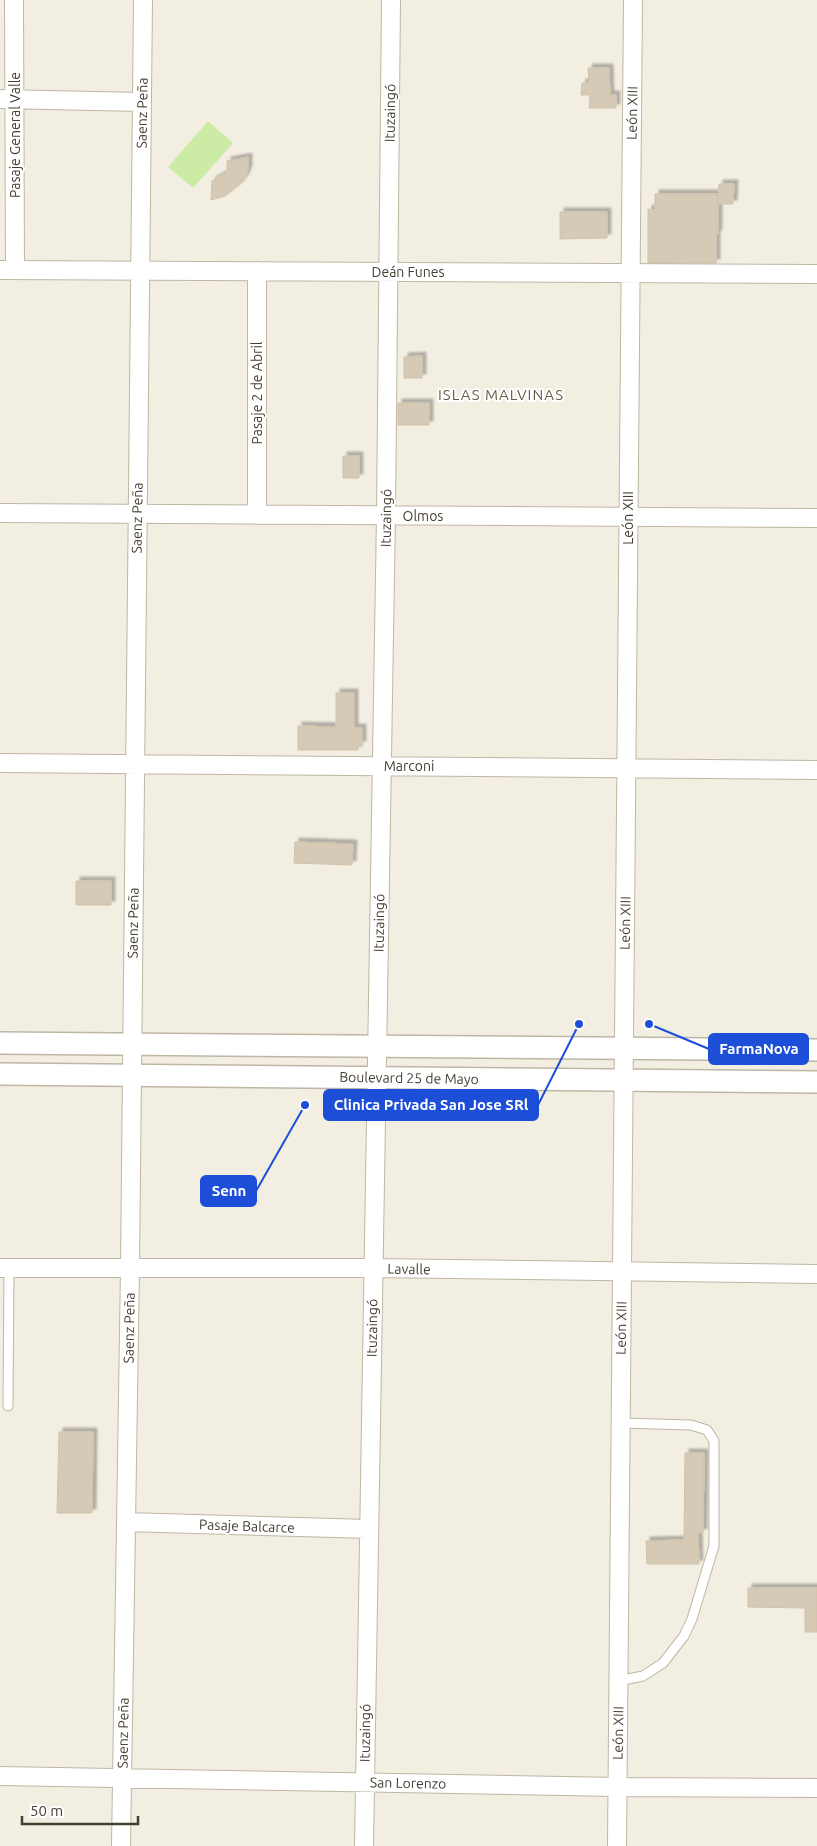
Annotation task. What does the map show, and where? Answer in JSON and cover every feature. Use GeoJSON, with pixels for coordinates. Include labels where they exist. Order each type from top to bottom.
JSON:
{"type":"FeatureCollection","features":[{"type":"Feature","properties":{"kind":"street","name":"Pasaje General Valle"},"geometry":{"type":"LineString","coordinates":[[7,270],[7,99],[14,0]]}},
{"type":"Feature","properties":{"kind":"street","name":"Saenz Peña"},"geometry":{"type":"LineString","coordinates":[[121,1846],[130,1268],[143,0]]}},
{"type":"Feature","properties":{"kind":"street","name":"Ituzaingó"},"geometry":{"type":"LineString","coordinates":[[364,1846],[386,515],[391,0]]}},
{"type":"Feature","properties":{"kind":"street","name":"León XIII"},"geometry":{"type":"LineString","coordinates":[[617,1846],[633,0]]}},
{"type":"Feature","properties":{"kind":"street"},"geometry":{"type":"LineString","coordinates":[[7,99],[142,102]]}},
{"type":"Feature","properties":{"kind":"street","name":"Deán Funes"},"geometry":{"type":"LineString","coordinates":[[7,270],[817,274]]}},
{"type":"Feature","properties":{"kind":"street","name":"Pasaje 2 de Abril"},"geometry":{"type":"LineString","coordinates":[[257,271],[257,514]]}},
{"type":"Feature","properties":{"kind":"street","name":"Olmos"},"geometry":{"type":"LineString","coordinates":[[0,513],[817,518]]}},
{"type":"Feature","properties":{"kind":"street","name":"Marconi"},"geometry":{"type":"LineString","coordinates":[[0,763],[817,770]]}},
{"type":"Feature","properties":{"kind":"street"},"geometry":{"type":"LineString","coordinates":[[0,1043],[817,1050]]}},
{"type":"Feature","properties":{"kind":"street","name":"Boulevard 25 de Mayo"},"geometry":{"type":"LineString","coordinates":[[0,1074],[817,1082]]}},
{"type":"Feature","properties":{"kind":"street","name":"Lavalle"},"geometry":{"type":"LineString","coordinates":[[4,1268],[373,1268],[817,1274]]}},
{"type":"Feature","properties":{"kind":"street","name":"Pasaje Balcarce"},"geometry":{"type":"LineString","coordinates":[[126,1522],[368,1529]]}},
{"type":"Feature","properties":{"kind":"street","name":"San Lorenzo"},"geometry":{"type":"LineString","coordinates":[[0,1776],[617,1787],[817,1788]]}},
{"type":"Feature","properties":{"kind":"lane"},"geometry":{"type":"LineString","coordinates":[[4,1268],[8,1406]]}},
{"type":"Feature","properties":{"kind":"lane"},"geometry":{"type":"LineString","coordinates":[[618,1681],[642,1676],[663,1663],[684,1636],[692,1619],[714,1546],[714,1441],[707,1430],[691,1425],[620,1423]]}},
{"type":"Feature","properties":{"kind":"green space"},"geometry":{"type":"Polygon","coordinates":[[[208,121],[233,143],[193,188],[168,167],[208,121]]]}},
{"type":"Feature","properties":{"kind":"building"},"geometry":{"type":"Polygon","coordinates":[[[588,68],[609,68],[610,95],[616,95],[616,108],[589,108],[590,95],[581,95],[582,83],[589,83],[588,68]]]}},
{"type":"Feature","properties":{"kind":"building"},"geometry":{"type":"Polygon","coordinates":[[[248,157],[248,169],[239,185],[225,196],[211,200],[212,181],[227,172],[227,161],[248,157]]]}},
{"type":"Feature","properties":{"kind":"building"},"geometry":{"type":"Polygon","coordinates":[[[719,184],[734,184],[733,204],[718,204],[719,184]]]}},
{"type":"Feature","properties":{"kind":"building"},"geometry":{"type":"Polygon","coordinates":[[[655,194],[718,194],[716,263],[648,263],[648,209],[655,210],[655,194]]]}},
{"type":"Feature","properties":{"kind":"building"},"geometry":{"type":"Polygon","coordinates":[[[560,212],[607,212],[607,238],[560,239],[560,212]]]}},
{"type":"Feature","properties":{"kind":"building"},"geometry":{"type":"Polygon","coordinates":[[[422,356],[422,378],[404,378],[404,357],[422,356]]]}},
{"type":"Feature","properties":{"kind":"building"},"geometry":{"type":"Polygon","coordinates":[[[398,403],[429,403],[429,425],[398,425],[398,403]]]}},
{"type":"Feature","properties":{"kind":"building"},"geometry":{"type":"Polygon","coordinates":[[[343,456],[359,456],[359,478],[343,478],[343,456]]]}},
{"type":"Feature","properties":{"kind":"building"},"geometry":{"type":"Polygon","coordinates":[[[336,693],[354,693],[354,728],[362,728],[362,745],[358,745],[358,750],[298,750],[298,726],[336,727],[336,693]]]}},
{"type":"Feature","properties":{"kind":"building"},"geometry":{"type":"Polygon","coordinates":[[[295,842],[353,844],[352,865],[294,863],[295,842]]]}},
{"type":"Feature","properties":{"kind":"building"},"geometry":{"type":"Polygon","coordinates":[[[76,881],[111,881],[111,905],[76,905],[76,881]]]}},
{"type":"Feature","properties":{"kind":"building"},"geometry":{"type":"Polygon","coordinates":[[[59,1432],[93,1432],[92,1513],[57,1513],[59,1432]]]}},
{"type":"Feature","properties":{"kind":"building"},"geometry":{"type":"Polygon","coordinates":[[[685,1453],[704,1453],[703,1533],[698,1532],[699,1564],[647,1564],[646,1541],[684,1540],[685,1453]]]}},
{"type":"Feature","properties":{"kind":"building"},"geometry":{"type":"Polygon","coordinates":[[[748,1588],[817,1588],[817,1632],[805,1632],[805,1608],[748,1607],[748,1588]]]}},
{"type":"Feature","properties":{"kind":"place","name":"Clinica Privada San Jose SRl"},"geometry":{"type":"Point","coordinates":[579,1024]}},
{"type":"Feature","properties":{"kind":"place","name":"FarmaNova"},"geometry":{"type":"Point","coordinates":[649,1024]}},
{"type":"Feature","properties":{"kind":"place","name":"Senn"},"geometry":{"type":"Point","coordinates":[305,1105]}},
{"type":"Feature","properties":{"kind":"district","name":"ISLAS MALVINAS"},"geometry":{"type":"Point","coordinates":[501,394]}}]}
